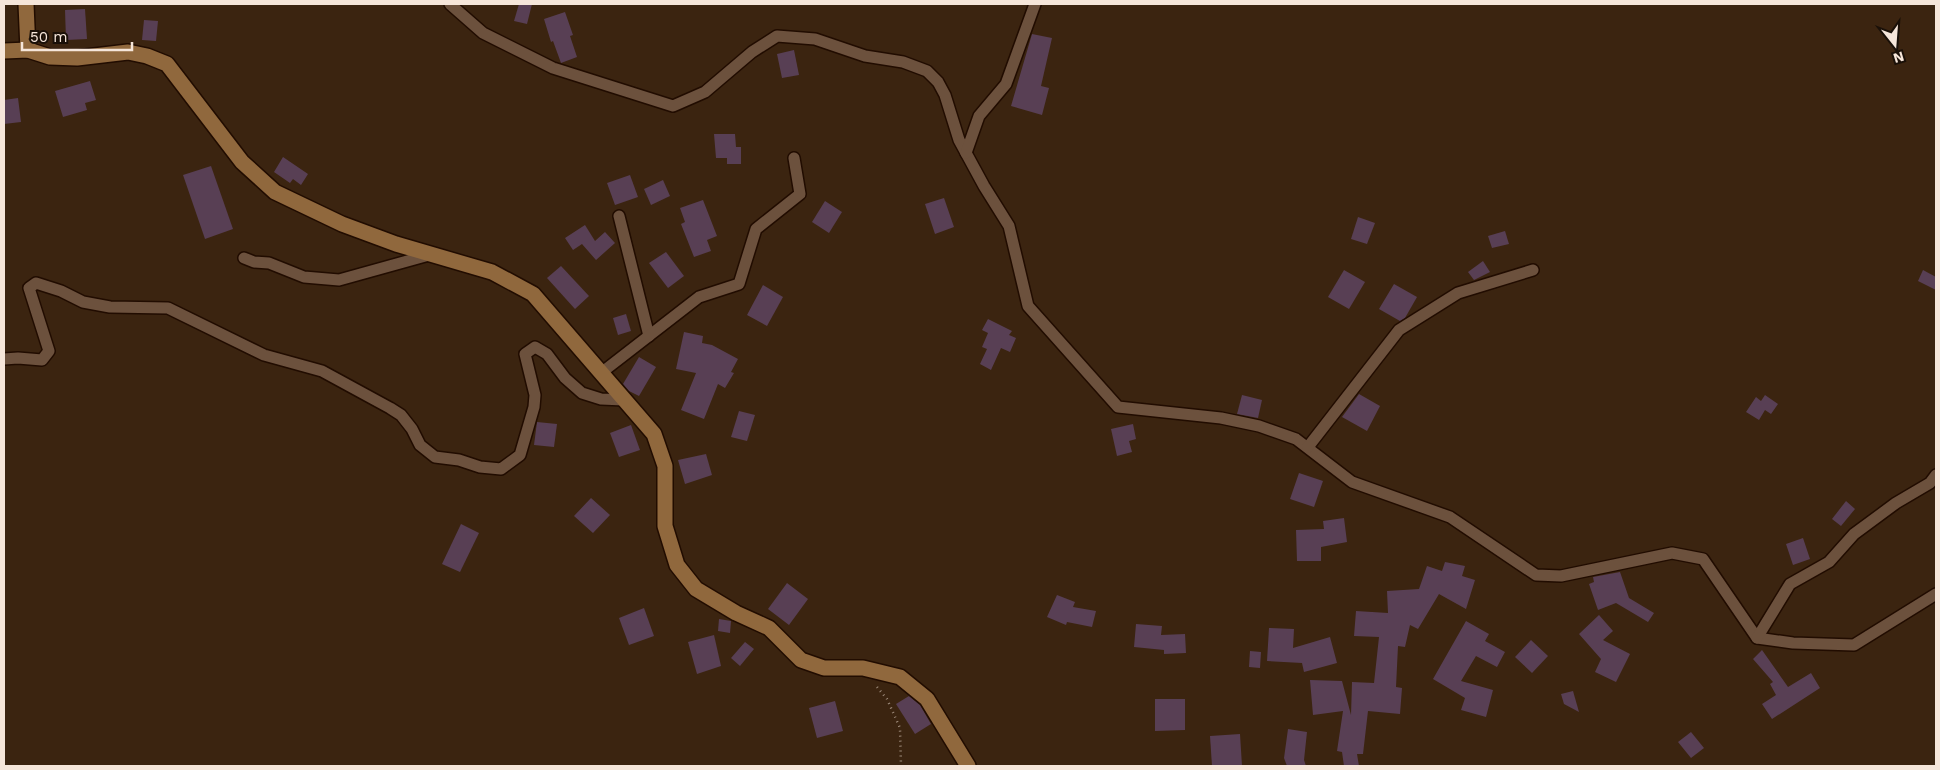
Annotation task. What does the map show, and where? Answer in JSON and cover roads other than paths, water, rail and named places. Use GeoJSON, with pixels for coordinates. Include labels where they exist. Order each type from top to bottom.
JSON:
{"type":"FeatureCollection","features":[{"type":"Feature","properties":{"kind":"street"},"geometry":{"type":"LineString","coordinates":[[26,4],[28,50]]}},
{"type":"Feature","properties":{"kind":"street"},"geometry":{"type":"LineString","coordinates":[[450,4],[483,33],[553,68],[673,106],[705,92],[752,52],[776,36],[815,39],[865,56],[904,62],[927,71],[938,82],[945,95],[959,140],[984,186],[1010,226],[1028,306],[1118,407],[1221,418],[1259,426],[1296,439],[1352,482],[1450,517],[1536,575],[1561,576],[1672,553],[1703,559],[1757,638],[1793,643],[1854,645],[1936,594]]}},
{"type":"Feature","properties":{"kind":"street"},"geometry":{"type":"LineString","coordinates":[[966,153],[980,116],[1006,84],[1035,4]]}},
{"type":"Feature","properties":{"kind":"street"},"geometry":{"type":"LineString","coordinates":[[4,51],[28,50],[50,57],[77,58],[128,52],[147,56],[167,64],[242,162],[275,192],[342,224],[429,255],[492,272],[533,294],[654,434],[665,466],[665,526],[677,565],[696,588],[736,613],[769,628],[802,660],[824,668],[862,668],[900,677],[927,699],[968,766]]}},
{"type":"Feature","properties":{"kind":"street"},"geometry":{"type":"LineString","coordinates":[[601,373],[699,297],[739,284],[756,229],[800,194],[794,158]]}},
{"type":"Feature","properties":{"kind":"street"},"geometry":{"type":"LineString","coordinates":[[619,216],[649,336]]}},
{"type":"Feature","properties":{"kind":"street"},"geometry":{"type":"LineString","coordinates":[[244,258],[254,262],[269,264],[304,277],[339,280],[429,255]]}},
{"type":"Feature","properties":{"kind":"street"},"geometry":{"type":"LineString","coordinates":[[1308,447],[1399,330],[1458,293],[1533,270]]}},
{"type":"Feature","properties":{"kind":"street"},"geometry":{"type":"LineString","coordinates":[[4,360],[18,358],[42,360],[49,351],[29,288],[36,283],[61,291],[83,302],[110,307],[168,308],[264,355],[322,371],[401,415],[412,429],[420,445],[435,457],[460,460],[480,467],[501,469],[520,455],[534,407],[535,395],[525,354],[535,347],[547,354],[565,378],[582,393],[601,399],[624,400]]}},
{"type":"Feature","properties":{"kind":"street"},"geometry":{"type":"LineString","coordinates":[[1757,638],[1790,584],[1829,562],[1854,534],[1896,503],[1930,483],[1936,475]]}}]}
